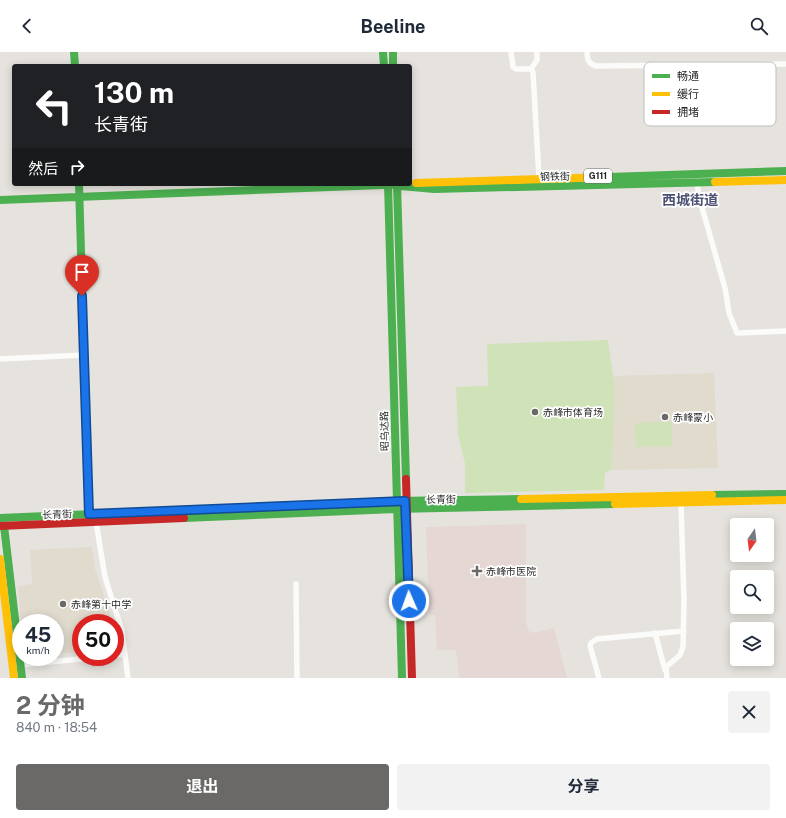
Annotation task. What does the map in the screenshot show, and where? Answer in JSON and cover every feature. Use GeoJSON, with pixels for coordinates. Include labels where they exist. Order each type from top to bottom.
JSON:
{"type":"FeatureCollection","features":[{"type":"Feature","properties":{"kind":"main road"},"geometry":{"type":"LineString","coordinates":[[74,52],[75,64]]}},
{"type":"Feature","properties":{"kind":"main road"},"geometry":{"type":"LineString","coordinates":[[383,52],[384,64]]}},
{"type":"Feature","properties":{"kind":"main road"},"geometry":{"type":"LineString","coordinates":[[393,52],[393,64]]}},
{"type":"Feature","properties":{"kind":"main road","name":"钢铁街"},"geometry":{"type":"LineString","coordinates":[[412,184],[434,181],[786,171]]}},
{"type":"Feature","properties":{"kind":"main road","name":"钢铁街"},"geometry":{"type":"LineString","coordinates":[[406,186],[434,189],[786,180]]}},
{"type":"Feature","properties":{"kind":"main road"},"geometry":{"type":"LineString","coordinates":[[79,186],[84,355],[92,520]]}},
{"type":"Feature","properties":{"kind":"main road","name":"钢铁街"},"geometry":{"type":"LineString","coordinates":[[0,200],[364,186]]}},
{"type":"Feature","properties":{"kind":"main road","name":"昭乌达路"},"geometry":{"type":"LineString","coordinates":[[388,186],[392,296],[395,505],[402,678]]}},
{"type":"Feature","properties":{"kind":"main road","name":"昭乌达路"},"geometry":{"type":"LineString","coordinates":[[397,186],[405,505],[412,678]]}},
{"type":"Feature","properties":{"kind":"main road","name":"长青街"},"geometry":{"type":"LineString","coordinates":[[405,505],[786,494]]}},
{"type":"Feature","properties":{"kind":"main road","name":"长青街"},"geometry":{"type":"LineString","coordinates":[[2,526],[395,505],[681,504],[786,500]]}},
{"type":"Feature","properties":{"kind":"main road","name":"长青街"},"geometry":{"type":"LineString","coordinates":[[0,518],[92,520]]}},
{"type":"Feature","properties":{"kind":"main road"},"geometry":{"type":"LineString","coordinates":[[2,526],[13,614]]}},
{"type":"Feature","properties":{"kind":"main road"},"geometry":{"type":"LineString","coordinates":[[0,559],[14,678]]}},
{"type":"Feature","properties":{"kind":"main road"},"geometry":{"type":"LineString","coordinates":[[20,666],[22,678]]}},
{"type":"Feature","properties":{"kind":"street"},"geometry":{"type":"LineString","coordinates":[[511,52],[513,67],[516,69],[531,69]]}},
{"type":"Feature","properties":{"kind":"street"},"geometry":{"type":"LineString","coordinates":[[531,69],[537,60],[537,52]]}},
{"type":"Feature","properties":{"kind":"street"},"geometry":{"type":"LineString","coordinates":[[587,52],[587,58],[591,64],[596,66],[644,65]]}},
{"type":"Feature","properties":{"kind":"street"},"geometry":{"type":"LineString","coordinates":[[776,64],[786,64]]}},
{"type":"Feature","properties":{"kind":"street"},"geometry":{"type":"LineString","coordinates":[[531,69],[533,72],[539,178]]}},
{"type":"Feature","properties":{"kind":"street"},"geometry":{"type":"LineString","coordinates":[[697,183],[699,197],[725,288],[729,313],[737,332],[786,331]]}},
{"type":"Feature","properties":{"kind":"street"},"geometry":{"type":"LineString","coordinates":[[0,359],[84,355]]}},
{"type":"Feature","properties":{"kind":"street"},"geometry":{"type":"LineString","coordinates":[[665,670],[666,667],[680,655],[683,647],[684,631],[681,504]]}},
{"type":"Feature","properties":{"kind":"street"},"geometry":{"type":"LineString","coordinates":[[92,520],[122,631],[128,678]]}},
{"type":"Feature","properties":{"kind":"street"},"geometry":{"type":"LineString","coordinates":[[296,584],[297,678]]}},
{"type":"Feature","properties":{"kind":"street"},"geometry":{"type":"LineString","coordinates":[[599,678],[590,646],[591,643],[603,637],[684,631]]}},
{"type":"Feature","properties":{"kind":"street"},"geometry":{"type":"LineString","coordinates":[[655,633],[667,678]]}},
{"type":"Feature","properties":{"kind":"shaded area","name":"赤峰蒙小"},"geometry":{"type":"Polygon","coordinates":[[[714,373],[718,468],[611,470],[614,376],[714,373]]]}},
{"type":"Feature","properties":{"kind":"shaded area","name":"赤峰市医院"},"geometry":{"type":"Polygon","coordinates":[[[526,524],[526,621],[528,630],[532,633],[554,628],[567,678],[459,678],[456,650],[437,650],[435,615],[429,615],[426,527],[526,524]]]}},
{"type":"Feature","properties":{"kind":"shaded area","name":"赤峰第十中学"},"geometry":{"type":"Polygon","coordinates":[[[92,547],[95,569],[110,614],[72,614],[72,653],[64,653],[64,614],[20,614],[18,586],[32,584],[30,550],[92,547]]]}},
{"type":"Feature","properties":{"kind":"green space","name":"赤峰市体育场"},"geometry":{"type":"Polygon","coordinates":[[[608,340],[615,390],[611,470],[605,473],[604,490],[465,493],[465,464],[458,434],[456,387],[488,386],[487,344],[608,340]]]}},
{"type":"Feature","properties":{"kind":"green space"},"geometry":{"type":"Polygon","coordinates":[[[672,422],[672,446],[636,447],[635,423],[672,422]]]}},
{"type":"Feature","properties":{"kind":"traffic: fast"},"geometry":{"type":"LineString","coordinates":[[74,52],[75,64]]}},
{"type":"Feature","properties":{"kind":"traffic: fast"},"geometry":{"type":"LineString","coordinates":[[383,52],[384,64]]}},
{"type":"Feature","properties":{"kind":"traffic: fast"},"geometry":{"type":"LineString","coordinates":[[393,52],[393,64]]}},
{"type":"Feature","properties":{"kind":"traffic: fast"},"geometry":{"type":"LineString","coordinates":[[608,177],[786,171]]}},
{"type":"Feature","properties":{"kind":"traffic: fast"},"geometry":{"type":"LineString","coordinates":[[401,186],[434,189],[715,182]]}},
{"type":"Feature","properties":{"kind":"traffic: fast"},"geometry":{"type":"LineString","coordinates":[[79,186],[89,520]]}},
{"type":"Feature","properties":{"kind":"traffic: fast"},"geometry":{"type":"LineString","coordinates":[[0,200],[357,186]]}},
{"type":"Feature","properties":{"kind":"traffic: fast"},"geometry":{"type":"LineString","coordinates":[[388,186],[402,678]]}},
{"type":"Feature","properties":{"kind":"traffic: fast"},"geometry":{"type":"LineString","coordinates":[[397,186],[406,479]]}},
{"type":"Feature","properties":{"kind":"traffic: fast"},"geometry":{"type":"LineString","coordinates":[[712,495],[786,494]]}},
{"type":"Feature","properties":{"kind":"traffic: fast"},"geometry":{"type":"LineString","coordinates":[[0,518],[395,501],[521,499]]}},
{"type":"Feature","properties":{"kind":"traffic: fast"},"geometry":{"type":"LineString","coordinates":[[184,518],[395,509],[615,504]]}},
{"type":"Feature","properties":{"kind":"traffic: fast"},"geometry":{"type":"LineString","coordinates":[[4,526],[22,678]]}},
{"type":"Feature","properties":{"kind":"traffic: slow"},"geometry":{"type":"LineString","coordinates":[[416,183],[608,177]]}},
{"type":"Feature","properties":{"kind":"traffic: slow"},"geometry":{"type":"LineString","coordinates":[[715,182],[786,180]]}},
{"type":"Feature","properties":{"kind":"traffic: slow"},"geometry":{"type":"LineString","coordinates":[[521,499],[712,495]]}},
{"type":"Feature","properties":{"kind":"traffic: slow"},"geometry":{"type":"LineString","coordinates":[[615,504],[786,500]]}},
{"type":"Feature","properties":{"kind":"traffic: slow"},"geometry":{"type":"LineString","coordinates":[[0,559],[14,678]]}},
{"type":"Feature","properties":{"kind":"traffic: jam"},"geometry":{"type":"LineString","coordinates":[[406,479],[412,678]]}},
{"type":"Feature","properties":{"kind":"traffic: jam"},"geometry":{"type":"LineString","coordinates":[[0,526],[184,518]]}},
{"type":"Feature","properties":{"kind":"place","name":"赤峰市体育场"},"geometry":{"type":"Point","coordinates":[535,412]}},
{"type":"Feature","properties":{"kind":"place","name":"赤峰蒙小"},"geometry":{"type":"Point","coordinates":[665,417]}},
{"type":"Feature","properties":{"kind":"place","name":"赤峰市医院"},"geometry":{"type":"Point","coordinates":[477,571]}},
{"type":"Feature","properties":{"kind":"place","name":"赤峰第十中学"},"geometry":{"type":"Point","coordinates":[63,604]}},
{"type":"Feature","properties":{"kind":"district","name":"西城街道"},"geometry":{"type":"Point","coordinates":[690,200]}},
{"type":"Feature","properties":{"kind":"route"},"geometry":{"type":"LineString","coordinates":[[82,296],[89,514],[405,501],[409,601]]}}]}
